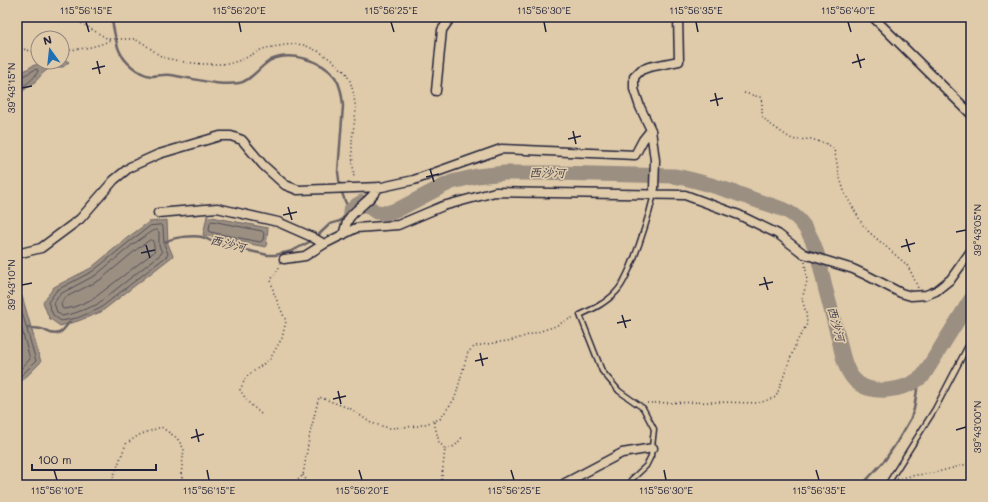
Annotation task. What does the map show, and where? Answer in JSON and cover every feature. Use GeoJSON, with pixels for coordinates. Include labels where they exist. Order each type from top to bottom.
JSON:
{"type":"FeatureCollection","features":[{"type":"Feature","properties":{"kind":"street"},"geometry":{"type":"LineString","coordinates":[[436,91],[442,30],[451,17]]}},
{"type":"Feature","properties":{"kind":"street"},"geometry":{"type":"LineString","coordinates":[[654,192],[655,160],[651,130],[640,107],[634,89],[634,77],[641,70],[649,67],[679,61],[678,17]]}},
{"type":"Feature","properties":{"kind":"street"},"geometry":{"type":"LineString","coordinates":[[873,17],[971,114]]}},
{"type":"Feature","properties":{"kind":"street"},"geometry":{"type":"LineString","coordinates":[[17,254],[41,248],[80,219],[114,180],[130,167],[159,154],[220,136],[231,136],[242,140],[263,165],[285,184],[298,190],[379,187],[414,180],[501,150],[635,155],[643,140],[651,130]]}},
{"type":"Feature","properties":{"kind":"street"},"geometry":{"type":"LineString","coordinates":[[342,235],[349,218],[375,193],[379,187]]}},
{"type":"Feature","properties":{"kind":"street"},"geometry":{"type":"LineString","coordinates":[[284,259],[305,256],[324,244],[356,228],[398,225],[443,206],[495,192],[654,192],[685,195],[739,215],[778,234],[804,254],[836,263],[861,273],[901,293],[911,296],[921,296],[941,288],[951,279],[971,251]]}},
{"type":"Feature","properties":{"kind":"street"},"geometry":{"type":"LineString","coordinates":[[158,213],[217,208],[278,222],[324,244]]}},
{"type":"Feature","properties":{"kind":"street"},"geometry":{"type":"LineString","coordinates":[[565,483],[622,453],[653,448]]}},
{"type":"Feature","properties":{"kind":"lane"},"geometry":{"type":"LineString","coordinates":[[629,485],[631,480],[649,461],[653,448],[654,429],[643,408],[619,391],[602,371],[580,315],[604,302],[617,292],[623,284],[637,251],[654,192]]}},
{"type":"Feature","properties":{"kind":"lane"},"geometry":{"type":"LineString","coordinates":[[888,483],[935,409],[971,340]]}},
{"type":"Feature","properties":{"kind":"path"},"geometry":{"type":"LineString","coordinates":[[71,17],[104,38],[134,39],[143,43],[159,55],[184,62],[222,65],[236,62],[266,48],[296,44],[304,45],[320,52],[334,62],[346,74],[353,91],[356,110],[352,150],[355,187]]}},
{"type":"Feature","properties":{"kind":"path"},"geometry":{"type":"LineString","coordinates":[[70,50],[103,44],[110,39]]}},
{"type":"Feature","properties":{"kind":"path"},"geometry":{"type":"LineString","coordinates":[[17,46],[30,51]]}},
{"type":"Feature","properties":{"kind":"path"},"geometry":{"type":"LineString","coordinates":[[744,93],[760,97],[762,102],[763,117],[767,122],[790,138],[796,140],[811,139],[827,144],[833,148],[838,175],[849,202],[865,228],[907,265],[921,296]]}},
{"type":"Feature","properties":{"kind":"path"},"geometry":{"type":"LineString","coordinates":[[636,403],[759,403],[776,397],[796,343],[808,324],[802,299],[807,281],[804,254]]}},
{"type":"Feature","properties":{"kind":"path"},"geometry":{"type":"LineString","coordinates":[[261,414],[248,402],[240,390],[246,377],[270,359],[282,338],[286,321],[274,294],[271,280],[284,259]]}},
{"type":"Feature","properties":{"kind":"path"},"geometry":{"type":"LineString","coordinates":[[292,485],[303,475],[310,433],[319,397],[351,408],[371,423],[389,428],[418,426],[434,421],[440,419],[455,398],[468,352],[476,346],[513,340],[553,327],[580,315]]}},
{"type":"Feature","properties":{"kind":"path"},"geometry":{"type":"LineString","coordinates":[[434,421],[439,442],[445,450],[441,485]]}},
{"type":"Feature","properties":{"kind":"path"},"geometry":{"type":"LineString","coordinates":[[110,485],[126,444],[139,435],[161,427],[177,438],[184,449],[181,475],[184,485]]}},
{"type":"Feature","properties":{"kind":"path"},"geometry":{"type":"LineString","coordinates":[[445,450],[456,446],[464,435]]}},
{"type":"Feature","properties":{"kind":"path"},"geometry":{"type":"LineString","coordinates":[[888,483],[916,475],[971,463]]}},
{"type":"Feature","properties":{"kind":"path"},"geometry":{"type":"LineString","coordinates":[[303,475],[307,481],[307,485]]}},
{"type":"Feature","properties":{"kind":"water"},"geometry":{"type":"Polygon","coordinates":[[[30,67],[30,70],[47,70],[23,91],[17,92],[17,74],[30,67]]]}},
{"type":"Feature","properties":{"kind":"water"},"geometry":{"type":"Polygon","coordinates":[[[207,216],[268,228],[266,247],[203,235],[207,216]]]}},
{"type":"Feature","properties":{"kind":"water"},"geometry":{"type":"Polygon","coordinates":[[[167,220],[168,244],[173,256],[101,312],[60,326],[49,318],[43,302],[54,287],[91,268],[149,222],[167,220]]]}},
{"type":"Feature","properties":{"kind":"water"},"geometry":{"type":"Polygon","coordinates":[[[22,296],[41,362],[17,386],[17,297],[22,296]]]}},
{"type":"Feature","properties":{"kind":"waterway"},"geometry":{"type":"LineString","coordinates":[[111,17],[116,42],[124,59],[136,70],[146,75],[171,75],[203,81],[232,84],[243,82],[248,79],[271,60],[287,56],[305,59],[322,66],[335,77],[341,91],[343,106],[338,172],[339,182],[345,202],[350,211],[340,221],[330,224],[313,240],[292,251],[275,255],[268,255],[229,246],[199,236],[189,236],[166,242]]}},
{"type":"Feature","properties":{"kind":"waterway","name":"西沙河"},"geometry":{"type":"LineString","coordinates":[[350,211],[362,202],[376,212],[387,213],[401,208],[452,182],[477,176],[505,173],[674,176],[727,190],[785,210],[795,216],[805,227],[810,235],[816,252],[847,369],[855,381],[859,384],[877,390],[902,388],[915,382],[923,376],[971,299]]}},
{"type":"Feature","properties":{"kind":"waterway","name":"西沙河"},"geometry":{"type":"LineString","coordinates":[[27,328],[41,329],[56,334],[62,331],[70,322]]}},
{"type":"Feature","properties":{"kind":"waterway"},"geometry":{"type":"LineString","coordinates":[[862,485],[885,460],[911,418],[917,390],[923,376]]}}]}
